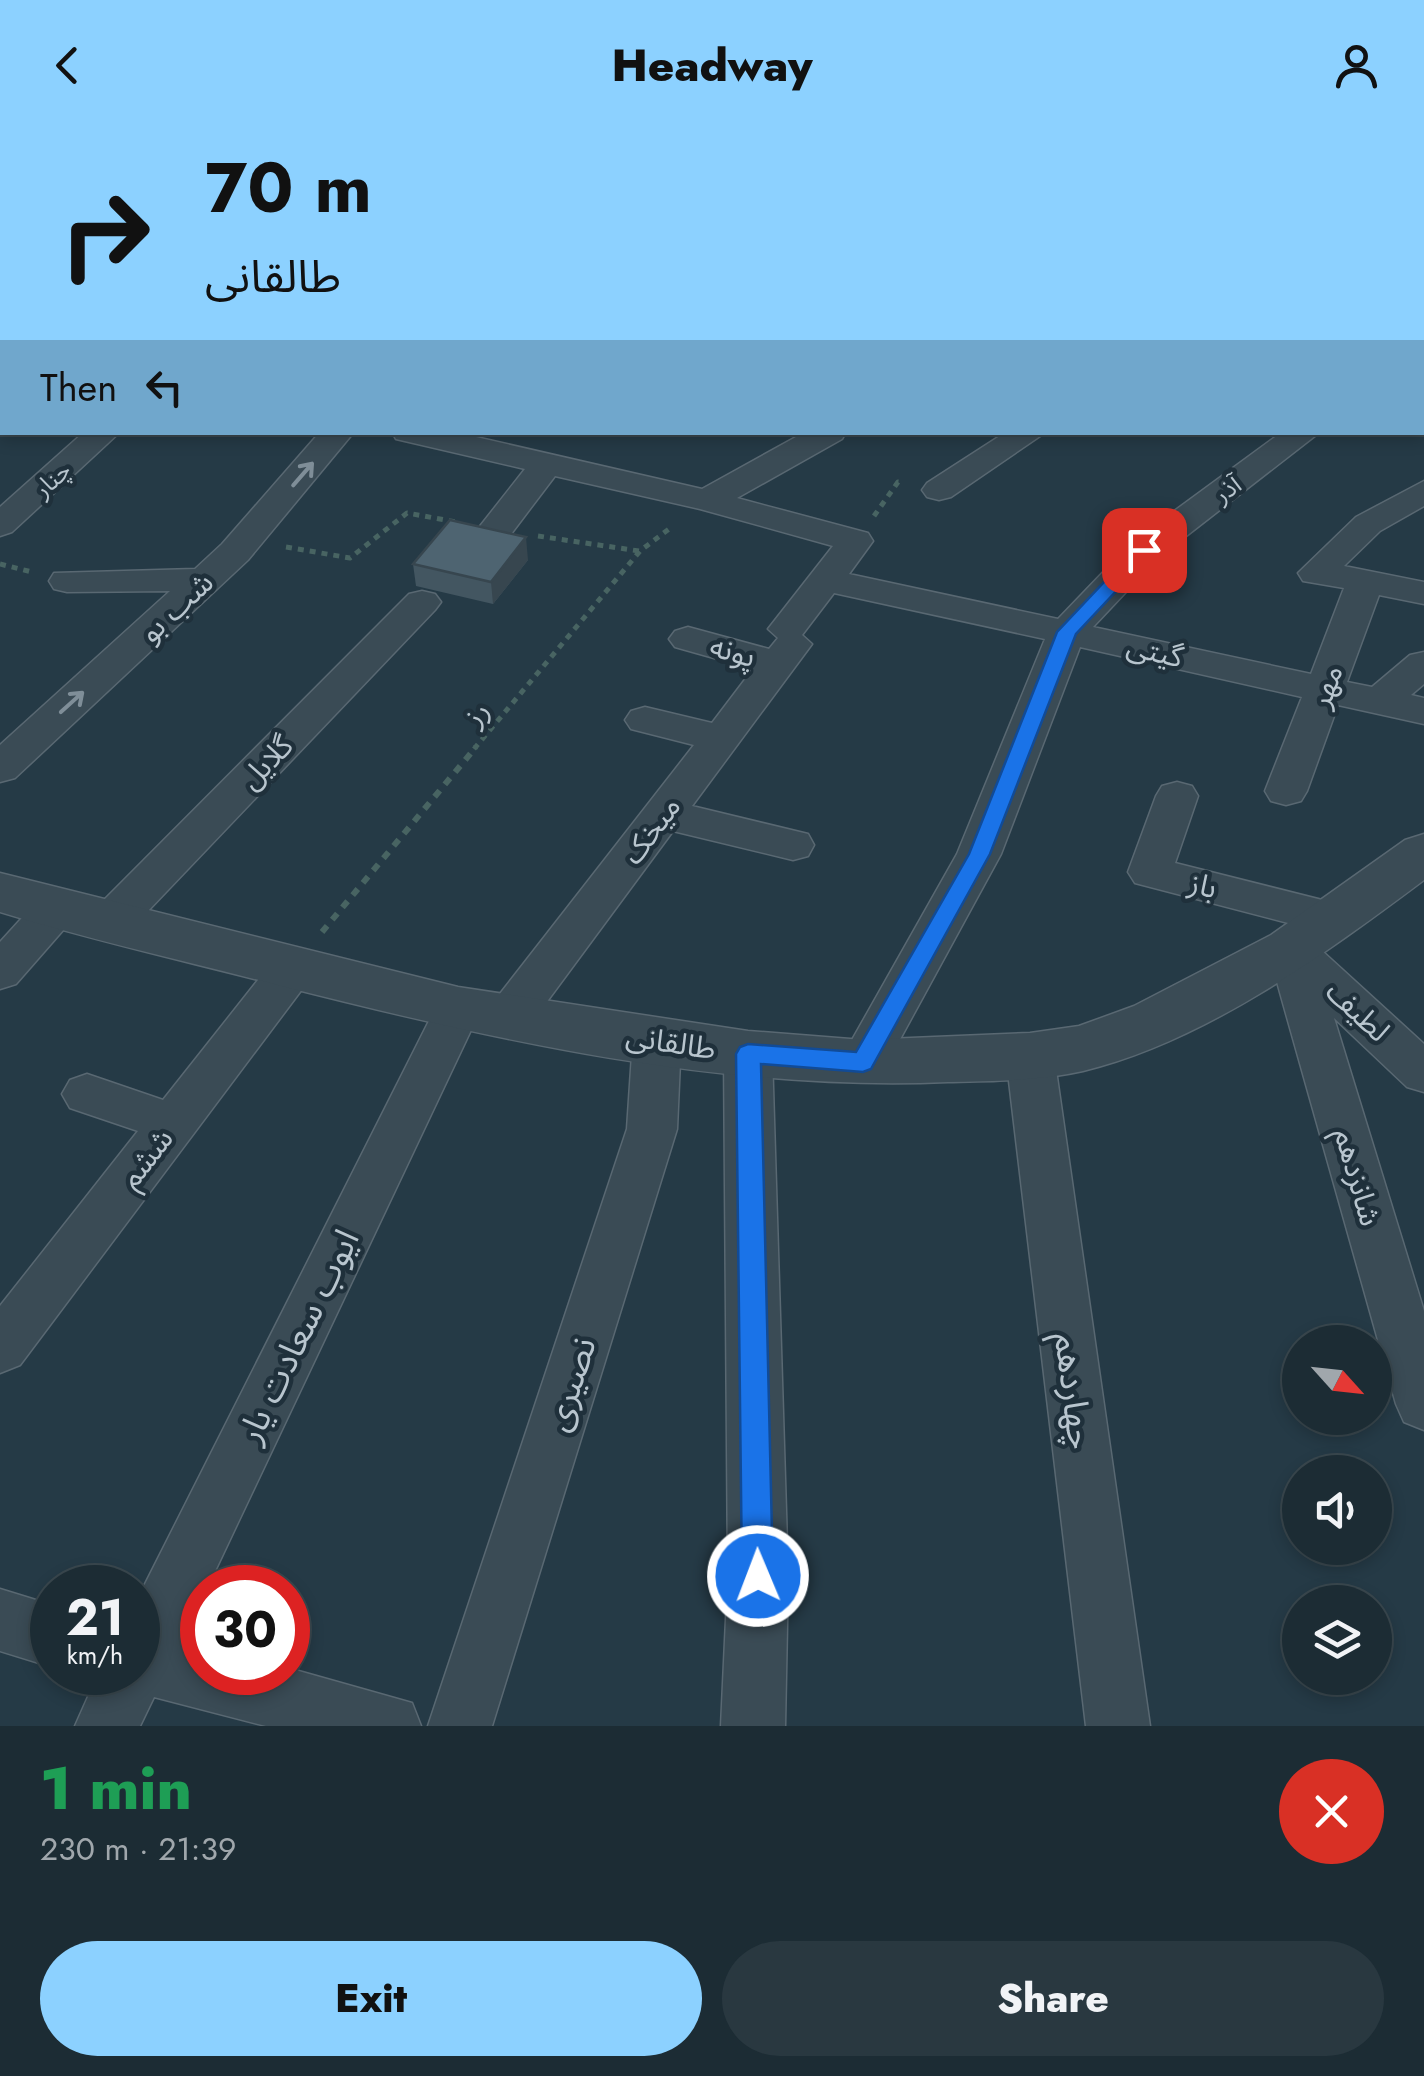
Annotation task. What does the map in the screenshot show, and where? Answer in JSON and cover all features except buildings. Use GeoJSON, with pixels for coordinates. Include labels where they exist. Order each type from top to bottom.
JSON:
{"type":"FeatureCollection","features":[{"type":"Feature","properties":{"kind":"street","name":"چنار"},"geometry":{"type":"LineString","coordinates":[[0,525],[101,435]]}},
{"type":"Feature","properties":{"kind":"street","name":"شب بو"},"geometry":{"type":"LineString","coordinates":[[0,768],[206,580],[246,540],[335,435]]}},
{"type":"Feature","properties":{"kind":"street"},"geometry":{"type":"LineString","coordinates":[[421,435],[707,500],[855,541]]}},
{"type":"Feature","properties":{"kind":"street"},"geometry":{"type":"LineString","coordinates":[[707,500],[825,435]]}},
{"type":"Feature","properties":{"kind":"street"},"geometry":{"type":"LineString","coordinates":[[940,490],[1025,435]]}},
{"type":"Feature","properties":{"kind":"street","name":"آذر"},"geometry":{"type":"LineString","coordinates":[[1067,632],[1144,550],[1300,435]]}},
{"type":"Feature","properties":{"kind":"street"},"geometry":{"type":"LineString","coordinates":[[496,530],[547,464]]}},
{"type":"Feature","properties":{"kind":"street"},"geometry":{"type":"LineString","coordinates":[[1424,491],[1368,524],[1316,573],[1424,593]]}},
{"type":"Feature","properties":{"kind":"street","name":"میخک"},"geometry":{"type":"LineString","coordinates":[[484,1013],[662,814],[786,646],[855,541]]}},
{"type":"Feature","properties":{"kind":"street"},"geometry":{"type":"LineString","coordinates":[[67,581],[206,580]]}},
{"type":"Feature","properties":{"kind":"street","name":"گیتی"},"geometry":{"type":"LineString","coordinates":[[827,580],[1424,711]]}},
{"type":"Feature","properties":{"kind":"street","name":"مهر"},"geometry":{"type":"LineString","coordinates":[[1286,791],[1366,580]]}},
{"type":"Feature","properties":{"kind":"street","name":"گلایل"},"geometry":{"type":"LineString","coordinates":[[110,922],[422,602]]}},
{"type":"Feature","properties":{"kind":"street"},"geometry":{"type":"LineString","coordinates":[[863,1062],[980,854],[1067,632]]}},
{"type":"Feature","properties":{"kind":"street","name":"پونه"},"geometry":{"type":"LineString","coordinates":[[688,639],[786,646]]}},
{"type":"Feature","properties":{"kind":"street"},"geometry":{"type":"LineString","coordinates":[[1379,701],[1424,664]]}},
{"type":"Feature","properties":{"kind":"street"},"geometry":{"type":"LineString","coordinates":[[645,720],[720,738]]}},
{"type":"Feature","properties":{"kind":"street","name":"باز"},"geometry":{"type":"LineString","coordinates":[[1176,796],[1150,872],[1313,934]]}},
{"type":"Feature","properties":{"kind":"street"},"geometry":{"type":"LineString","coordinates":[[662,814],[793,845]]}},
{"type":"Feature","properties":{"kind":"street","name":"طالقانی"},"geometry":{"type":"LineString","coordinates":[[0,892],[484,1013],[748,1054],[863,1062],[1030,1056],[1083,1048],[1154,1022],[1313,934],[1424,852]]}},
{"type":"Feature","properties":{"kind":"street"},"geometry":{"type":"LineString","coordinates":[[0,972],[56,909]]}},
{"type":"Feature","properties":{"kind":"street","name":"لطیف"},"geometry":{"type":"LineString","coordinates":[[1313,934],[1424,1072]]}},
{"type":"Feature","properties":{"kind":"street","name":"شانزدهم"},"geometry":{"type":"LineString","coordinates":[[1313,934],[1424,1404]]}},
{"type":"Feature","properties":{"kind":"street","name":"ششم"},"geometry":{"type":"LineString","coordinates":[[0,1348],[293,968]]}},
{"type":"Feature","properties":{"kind":"street","name":"ایوب سعادت یار"},"geometry":{"type":"LineString","coordinates":[[160,1621],[484,1013]]}},
{"type":"Feature","properties":{"kind":"street","name":"نصیری"},"geometry":{"type":"LineString","coordinates":[[460,1726],[652,1129],[657,1039]]}},
{"type":"Feature","properties":{"kind":"street"},"geometry":{"type":"LineString","coordinates":[[748,1054],[758,1576],[753,1726]]}},
{"type":"Feature","properties":{"kind":"street","name":"چهاردهم"},"geometry":{"type":"LineString","coordinates":[[1030,1056],[1118,1726]]}},
{"type":"Feature","properties":{"kind":"street"},"geometry":{"type":"LineString","coordinates":[[87,1094],[173,1123]]}},
{"type":"Feature","properties":{"kind":"street"},"geometry":{"type":"LineString","coordinates":[[0,1620],[30,1629]]}},
{"type":"Feature","properties":{"kind":"street"},"geometry":{"type":"LineString","coordinates":[[160,1668],[390,1726]]}},
{"type":"Feature","properties":{"kind":"street"},"geometry":{"type":"LineString","coordinates":[[107,1726],[122,1695]]}},
{"type":"Feature","properties":{"kind":"path"},"geometry":{"type":"LineString","coordinates":[[855,541],[898,482],[940,490]]}},
{"type":"Feature","properties":{"kind":"path","name":"رز"},"geometry":{"type":"LineString","coordinates":[[293,968],[640,551],[707,500]]}},
{"type":"Feature","properties":{"kind":"path"},"geometry":{"type":"LineString","coordinates":[[246,540],[350,558],[407,513],[640,551]]}},
{"type":"Feature","properties":{"kind":"route"},"geometry":{"type":"LineString","coordinates":[[758,1576],[748,1054],[863,1062],[980,854],[1067,632],[1144,550]]}}]}
